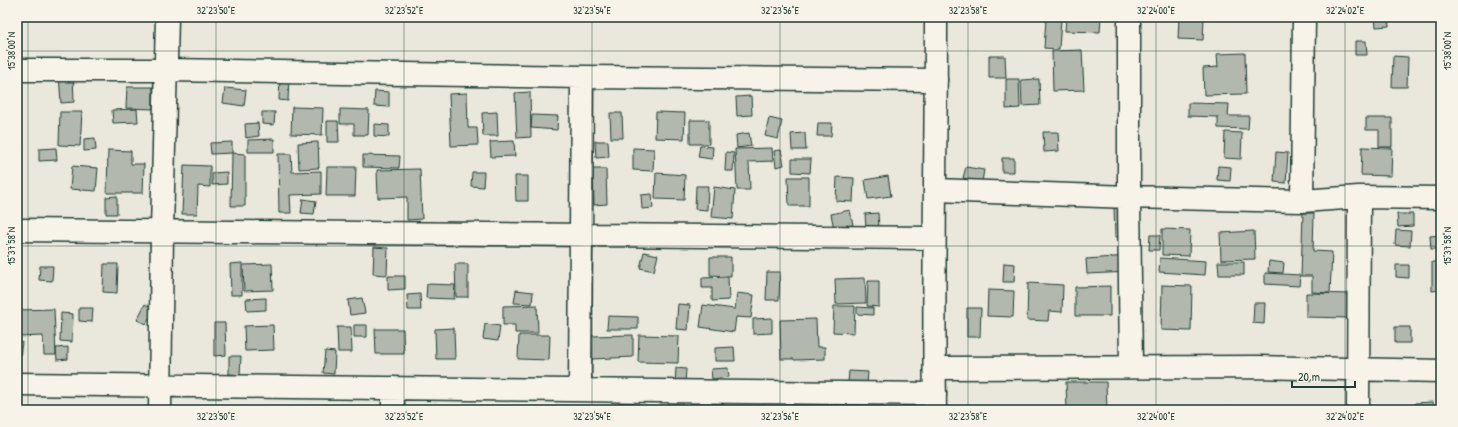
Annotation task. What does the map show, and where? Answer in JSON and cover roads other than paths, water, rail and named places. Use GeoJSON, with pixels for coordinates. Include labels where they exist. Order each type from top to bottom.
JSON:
{"type":"FeatureCollection","features":[{"type":"Feature","properties":{"kind":"street"},"geometry":{"type":"LineString","coordinates":[[160,410],[159,386],[167,17]]}},
{"type":"Feature","properties":{"kind":"street"},"geometry":{"type":"LineString","coordinates":[[17,384],[580,390],[666,401],[935,402],[936,368],[934,238],[936,190],[936,17]]}},
{"type":"Feature","properties":{"kind":"street"},"geometry":{"type":"LineString","coordinates":[[1129,17],[1131,367]]}},
{"type":"Feature","properties":{"kind":"street"},"geometry":{"type":"LineString","coordinates":[[1302,201],[1304,17]]}},
{"type":"Feature","properties":{"kind":"street"},"geometry":{"type":"LineString","coordinates":[[17,70],[166,70],[582,77],[936,80]]}},
{"type":"Feature","properties":{"kind":"street"},"geometry":{"type":"LineString","coordinates":[[580,390],[582,77]]}},
{"type":"Feature","properties":{"kind":"street"},"geometry":{"type":"LineString","coordinates":[[936,190],[1302,201],[1359,197],[1441,198]]}},
{"type":"Feature","properties":{"kind":"street"},"geometry":{"type":"LineString","coordinates":[[1358,410],[1359,197]]}},
{"type":"Feature","properties":{"kind":"street"},"geometry":{"type":"LineString","coordinates":[[17,230],[934,238]]}},
{"type":"Feature","properties":{"kind":"street"},"geometry":{"type":"LineString","coordinates":[[936,368],[1131,367],[1358,369],[1441,372]]}},
{"type":"Feature","properties":{"kind":"street"},"geometry":{"type":"LineString","coordinates":[[393,388],[393,410]]}}]}
